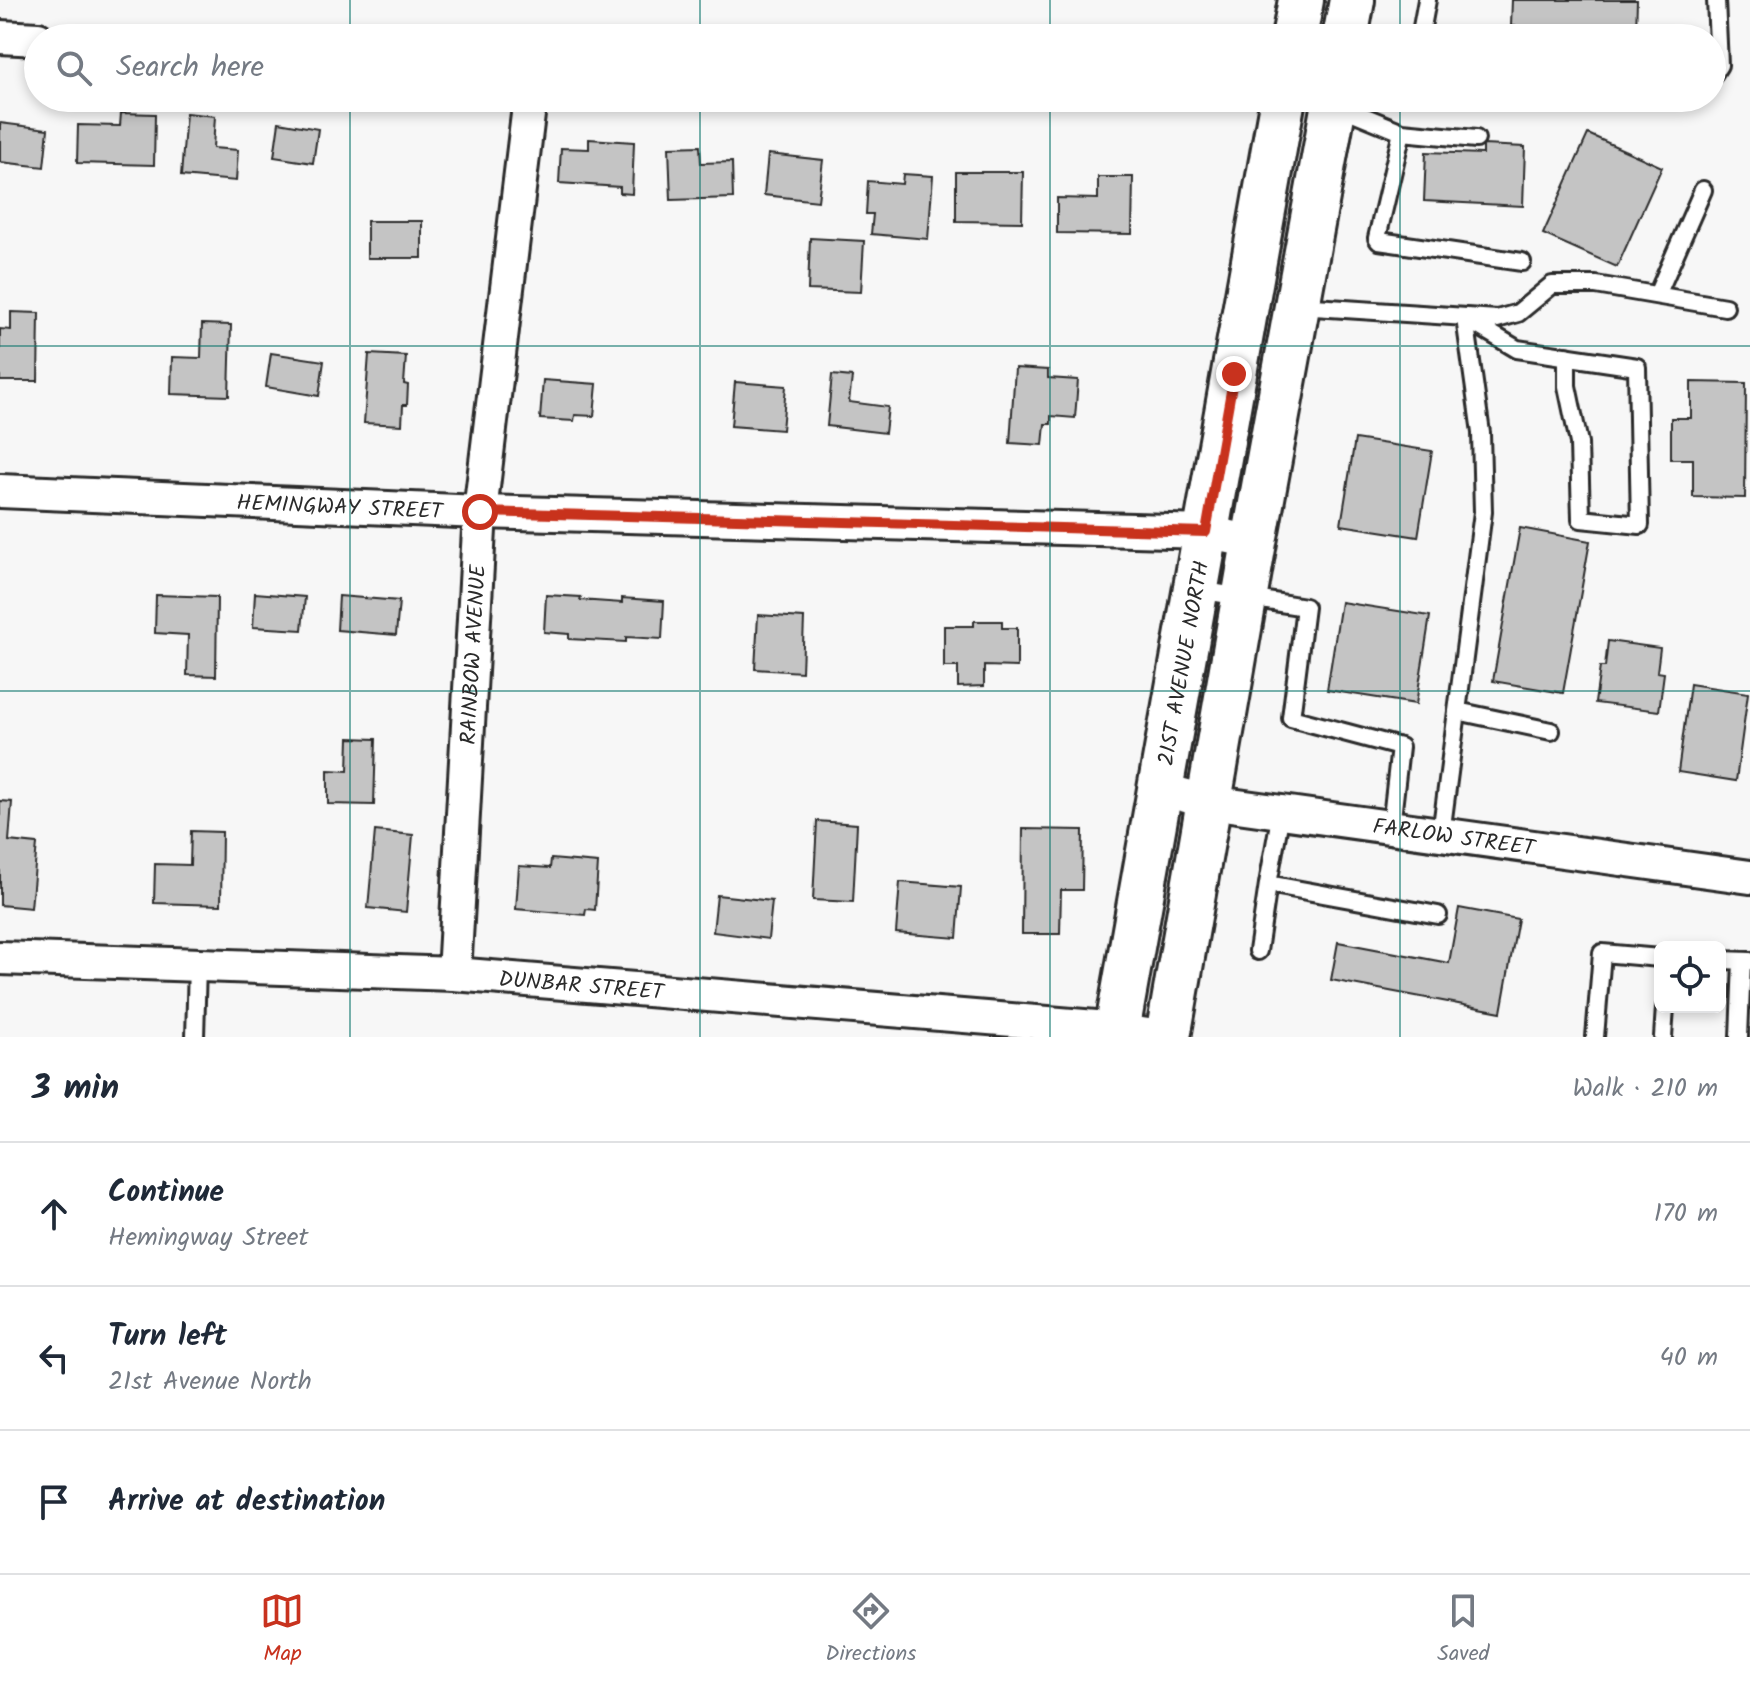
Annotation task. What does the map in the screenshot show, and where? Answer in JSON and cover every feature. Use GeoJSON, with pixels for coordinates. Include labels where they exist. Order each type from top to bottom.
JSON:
{"type":"FeatureCollection","features":[{"type":"Feature","properties":{"kind":"main road"},"geometry":{"type":"LineString","coordinates":[[1297,24],[1301,0]]}},
{"type":"Feature","properties":{"kind":"main road"},"geometry":{"type":"LineString","coordinates":[[1348,24],[1352,0]]}},
{"type":"Feature","properties":{"kind":"main road","name":"21ST AVENUE NORTH"},"geometry":{"type":"LineString","coordinates":[[1117,1033],[1281,112]]}},
{"type":"Feature","properties":{"kind":"main road"},"geometry":{"type":"LineString","coordinates":[[1168,1037],[1297,306],[1324,112]]}},
{"type":"Feature","properties":{"kind":"street"},"geometry":{"type":"LineString","coordinates":[[0,37],[24,38]]}},
{"type":"Feature","properties":{"kind":"street","name":"RAINBOW AVENUE"},"geometry":{"type":"LineString","coordinates":[[454,974],[480,512],[528,112]]}},
{"type":"Feature","properties":{"kind":"street"},"geometry":{"type":"LineString","coordinates":[[1248,297],[1297,306]]}},
{"type":"Feature","properties":{"kind":"street","name":"HEMINGWAY STREET"},"geometry":{"type":"LineString","coordinates":[[0,491],[480,512],[1206,532],[1254,542]]}},
{"type":"Feature","properties":{"kind":"street","name":"FARLOW STREET"},"geometry":{"type":"LineString","coordinates":[[1160,789],[1209,802],[1750,877]]}},
{"type":"Feature","properties":{"kind":"street","name":"DUNBAR STREET"},"geometry":{"type":"LineString","coordinates":[[0,958],[454,974],[1161,1037]]}},
{"type":"Feature","properties":{"kind":"lane"},"geometry":{"type":"LineString","coordinates":[[1423,24],[1427,0]]}},
{"type":"Feature","properties":{"kind":"lane"},"geometry":{"type":"LineString","coordinates":[[1716,0],[1717,24]]}},
{"type":"Feature","properties":{"kind":"lane"},"geometry":{"type":"LineString","coordinates":[[1354,112],[1402,132],[1476,139]]}},
{"type":"Feature","properties":{"kind":"lane"},"geometry":{"type":"LineString","coordinates":[[1402,132],[1377,238],[1379,241],[1522,262]]}},
{"type":"Feature","properties":{"kind":"lane"},"geometry":{"type":"LineString","coordinates":[[1657,295],[1703,190]]}},
{"type":"Feature","properties":{"kind":"lane"},"geometry":{"type":"LineString","coordinates":[[1297,306],[1497,319],[1518,313],[1552,285],[1596,285],[1725,307]]}},
{"type":"Feature","properties":{"kind":"lane"},"geometry":{"type":"LineString","coordinates":[[1465,318],[1517,349],[1567,356],[1637,367],[1640,525],[1581,519],[1579,443],[1567,386],[1567,356]]}},
{"type":"Feature","properties":{"kind":"lane"},"geometry":{"type":"LineString","coordinates":[[1441,834],[1483,512],[1481,433],[1465,318]]}},
{"type":"Feature","properties":{"kind":"lane"},"geometry":{"type":"LineString","coordinates":[[1196,589],[1305,607],[1291,718],[1400,747],[1391,827]]}},
{"type":"Feature","properties":{"kind":"lane"},"geometry":{"type":"LineString","coordinates":[[1457,711],[1551,731]]}},
{"type":"Feature","properties":{"kind":"lane"},"geometry":{"type":"LineString","coordinates":[[1258,951],[1281,812]]}},
{"type":"Feature","properties":{"kind":"lane"},"geometry":{"type":"LineString","coordinates":[[1268,884],[1438,915]]}},
{"type":"Feature","properties":{"kind":"lane"},"geometry":{"type":"LineString","coordinates":[[1595,1037],[1602,953],[1654,957]]}},
{"type":"Feature","properties":{"kind":"lane"},"geometry":{"type":"LineString","coordinates":[[1726,960],[1746,961],[1739,1037]]}},
{"type":"Feature","properties":{"kind":"lane"},"geometry":{"type":"LineString","coordinates":[[195,1037],[197,965]]}},
{"type":"Feature","properties":{"kind":"lane"},"geometry":{"type":"LineString","coordinates":[[1663,1037],[1665,1013]]}},
{"type":"Feature","properties":{"kind":"building"},"geometry":{"type":"Polygon","coordinates":[[[1512,0],[1637,0],[1636,24],[1511,24],[1512,0]]]}},
{"type":"Feature","properties":{"kind":"building"},"geometry":{"type":"Polygon","coordinates":[[[121,113],[155,114],[154,165],[77,163],[78,125],[120,126],[121,113]]]}},
{"type":"Feature","properties":{"kind":"building"},"geometry":{"type":"Polygon","coordinates":[[[186,113],[215,116],[213,148],[238,150],[236,181],[181,176],[186,113]]]}},
{"type":"Feature","properties":{"kind":"building"},"geometry":{"type":"Polygon","coordinates":[[[279,122],[318,129],[313,163],[274,157],[279,122]]]}},
{"type":"Feature","properties":{"kind":"building"},"geometry":{"type":"Polygon","coordinates":[[[0,123],[48,129],[44,167],[0,162],[0,123]]]}},
{"type":"Feature","properties":{"kind":"building"},"geometry":{"type":"Polygon","coordinates":[[[1588,134],[1662,167],[1617,267],[1543,234],[1588,134]]]}},
{"type":"Feature","properties":{"kind":"building"},"geometry":{"type":"Polygon","coordinates":[[[589,139],[634,142],[632,194],[620,193],[620,187],[559,183],[561,148],[589,149],[589,139]]]}},
{"type":"Feature","properties":{"kind":"building"},"geometry":{"type":"Polygon","coordinates":[[[1483,145],[1525,147],[1523,206],[1424,201],[1426,152],[1483,154],[1483,145]]]}},
{"type":"Feature","properties":{"kind":"building"},"geometry":{"type":"Polygon","coordinates":[[[700,146],[701,163],[732,162],[733,198],[671,200],[669,147],[700,146]]]}},
{"type":"Feature","properties":{"kind":"building"},"geometry":{"type":"Polygon","coordinates":[[[768,154],[823,160],[818,201],[764,195],[768,154]]]}},
{"type":"Feature","properties":{"kind":"building"},"geometry":{"type":"Polygon","coordinates":[[[956,172],[1023,172],[1022,222],[956,221],[956,172]]]}},
{"type":"Feature","properties":{"kind":"building"},"geometry":{"type":"Polygon","coordinates":[[[903,174],[933,176],[928,239],[871,234],[873,214],[866,214],[868,181],[902,184],[903,174]]]}},
{"type":"Feature","properties":{"kind":"building"},"geometry":{"type":"Polygon","coordinates":[[[1098,177],[1133,177],[1132,234],[1057,233],[1057,198],[1098,199],[1098,177]]]}},
{"type":"Feature","properties":{"kind":"building"},"geometry":{"type":"Polygon","coordinates":[[[367,221],[422,221],[422,258],[367,258],[367,221]]]}},
{"type":"Feature","properties":{"kind":"building"},"geometry":{"type":"Polygon","coordinates":[[[810,238],[864,241],[861,292],[808,290],[810,238]]]}},
{"type":"Feature","properties":{"kind":"building"},"geometry":{"type":"Polygon","coordinates":[[[11,312],[39,313],[38,381],[0,381],[0,329],[11,330],[11,312]]]}},
{"type":"Feature","properties":{"kind":"building"},"geometry":{"type":"Polygon","coordinates":[[[202,324],[231,325],[229,396],[171,394],[172,357],[201,358],[202,324]]]}},
{"type":"Feature","properties":{"kind":"building"},"geometry":{"type":"Polygon","coordinates":[[[271,353],[324,361],[319,396],[266,387],[271,353]]]}},
{"type":"Feature","properties":{"kind":"building"},"geometry":{"type":"Polygon","coordinates":[[[369,354],[406,356],[404,384],[408,385],[407,405],[403,405],[402,425],[364,423],[369,354]]]}},
{"type":"Feature","properties":{"kind":"building"},"geometry":{"type":"Polygon","coordinates":[[[1015,368],[1048,370],[1048,378],[1078,380],[1075,418],[1051,416],[1051,424],[1045,424],[1043,445],[1010,443],[1015,368]]]}},
{"type":"Feature","properties":{"kind":"building"},"geometry":{"type":"Polygon","coordinates":[[[832,375],[852,377],[849,402],[888,407],[885,433],[827,426],[832,375]]]}},
{"type":"Feature","properties":{"kind":"building"},"geometry":{"type":"Polygon","coordinates":[[[543,380],[597,384],[594,416],[575,415],[574,421],[540,419],[543,380]]]}},
{"type":"Feature","properties":{"kind":"building"},"geometry":{"type":"Polygon","coordinates":[[[735,382],[786,386],[782,430],[731,426],[735,382]]]}},
{"type":"Feature","properties":{"kind":"building"},"geometry":{"type":"Polygon","coordinates":[[[1691,382],[1746,383],[1745,498],[1693,497],[1693,459],[1671,459],[1671,418],[1691,418],[1691,382]]]}},
{"type":"Feature","properties":{"kind":"building"},"geometry":{"type":"Polygon","coordinates":[[[1355,439],[1432,451],[1418,537],[1341,525],[1355,439]]]}},
{"type":"Feature","properties":{"kind":"building"},"geometry":{"type":"Polygon","coordinates":[[[1520,528],[1590,541],[1563,693],[1493,681],[1520,528]]]}},
{"type":"Feature","properties":{"kind":"building"},"geometry":{"type":"Polygon","coordinates":[[[255,593],[305,597],[302,630],[253,627],[255,593]]]}},
{"type":"Feature","properties":{"kind":"building"},"geometry":{"type":"Polygon","coordinates":[[[156,595],[217,597],[216,676],[187,675],[188,635],[155,633],[156,595]]]}},
{"type":"Feature","properties":{"kind":"building"},"geometry":{"type":"Polygon","coordinates":[[[546,595],[622,603],[622,598],[664,601],[662,639],[626,637],[626,642],[569,639],[569,634],[544,632],[546,595]]]}},
{"type":"Feature","properties":{"kind":"building"},"geometry":{"type":"Polygon","coordinates":[[[339,596],[399,601],[396,635],[337,630],[339,596]]]}},
{"type":"Feature","properties":{"kind":"building"},"geometry":{"type":"Polygon","coordinates":[[[1341,602],[1430,616],[1416,704],[1327,690],[1341,602]]]}},
{"type":"Feature","properties":{"kind":"building"},"geometry":{"type":"Polygon","coordinates":[[[758,615],[804,618],[802,672],[755,669],[758,615]]]}},
{"type":"Feature","properties":{"kind":"building"},"geometry":{"type":"Polygon","coordinates":[[[974,621],[1002,621],[1002,628],[1017,628],[1017,667],[984,666],[984,686],[958,687],[958,667],[944,667],[944,626],[974,626],[974,621]]]}},
{"type":"Feature","properties":{"kind":"building"},"geometry":{"type":"Polygon","coordinates":[[[1608,641],[1660,648],[1657,672],[1664,673],[1659,711],[1595,703],[1600,667],[1605,667],[1608,641]]]}},
{"type":"Feature","properties":{"kind":"building"},"geometry":{"type":"Polygon","coordinates":[[[1690,684],[1748,693],[1736,781],[1678,772],[1690,684]]]}},
{"type":"Feature","properties":{"kind":"building"},"geometry":{"type":"Polygon","coordinates":[[[349,738],[376,739],[374,805],[328,804],[328,770],[348,771],[349,738]]]}},
{"type":"Feature","properties":{"kind":"building"},"geometry":{"type":"Polygon","coordinates":[[[0,801],[12,802],[9,841],[37,844],[31,908],[0,905],[0,801]]]}},
{"type":"Feature","properties":{"kind":"building"},"geometry":{"type":"Polygon","coordinates":[[[817,821],[857,824],[853,902],[813,900],[817,821]]]}},
{"type":"Feature","properties":{"kind":"building"},"geometry":{"type":"Polygon","coordinates":[[[1023,829],[1083,830],[1082,890],[1061,890],[1060,934],[1022,934],[1023,829]]]}},
{"type":"Feature","properties":{"kind":"building"},"geometry":{"type":"Polygon","coordinates":[[[191,831],[222,832],[221,905],[154,903],[155,864],[190,865],[191,831]]]}},
{"type":"Feature","properties":{"kind":"building"},"geometry":{"type":"Polygon","coordinates":[[[375,831],[413,835],[406,912],[368,908],[375,831]]]}},
{"type":"Feature","properties":{"kind":"building"},"geometry":{"type":"Polygon","coordinates":[[[551,859],[598,863],[595,910],[586,909],[585,915],[516,909],[519,866],[550,868],[551,859]]]}},
{"type":"Feature","properties":{"kind":"building"},"geometry":{"type":"Polygon","coordinates":[[[900,882],[961,887],[957,938],[896,933],[900,882]]]}},
{"type":"Feature","properties":{"kind":"building"},"geometry":{"type":"Polygon","coordinates":[[[717,895],[772,901],[768,939],[713,932],[717,895]]]}},
{"type":"Feature","properties":{"kind":"building"},"geometry":{"type":"Polygon","coordinates":[[[1459,908],[1518,919],[1501,1012],[1331,980],[1338,942],[1449,963],[1459,908]]]}},
{"type":"Feature","properties":{"kind":"route"},"geometry":{"type":"LineString","coordinates":[[480,512],[1206,532],[1234,374]]}}]}
